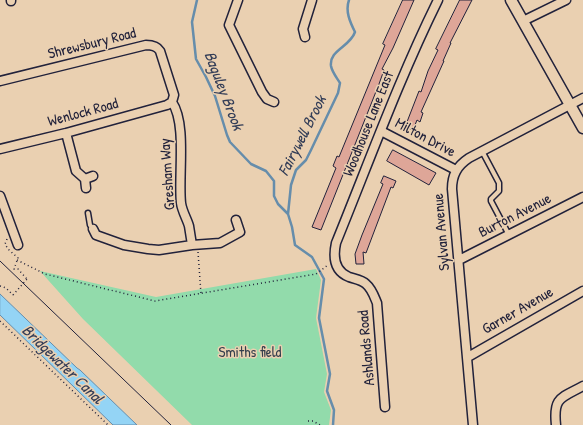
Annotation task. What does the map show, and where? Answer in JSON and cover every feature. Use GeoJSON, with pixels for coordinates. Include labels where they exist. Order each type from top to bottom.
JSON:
{"type":"FeatureCollection","features":[{"type":"Feature","properties":{"kind":"street"},"geometry":{"type":"LineString","coordinates":[[238,0],[230,25],[262,92],[267,99],[274,102]]}},
{"type":"Feature","properties":{"kind":"street"},"geometry":{"type":"LineString","coordinates":[[305,37],[303,29],[312,0]]}},
{"type":"Feature","properties":{"kind":"street","name":"Woodhouse Lane East"},"geometry":{"type":"LineString","coordinates":[[335,260],[334,253],[336,243],[414,52],[438,0]]}},
{"type":"Feature","properties":{"kind":"street"},"geometry":{"type":"LineString","coordinates":[[511,0],[583,128]]}},
{"type":"Feature","properties":{"kind":"street"},"geometry":{"type":"LineString","coordinates":[[523,21],[566,0]]}},
{"type":"Feature","properties":{"kind":"street","name":"Shrewsbury Road"},"geometry":{"type":"LineString","coordinates":[[0,81],[146,45],[157,48],[160,52],[174,95],[172,102]]}},
{"type":"Feature","properties":{"kind":"street"},"geometry":{"type":"LineString","coordinates":[[456,170],[463,162],[482,151],[583,98]]}},
{"type":"Feature","properties":{"kind":"street","name":"Wenlock Road"},"geometry":{"type":"LineString","coordinates":[[0,149],[66,133],[167,105],[172,102]]}},
{"type":"Feature","properties":{"kind":"street","name":"Gresham Way"},"geometry":{"type":"LineString","coordinates":[[172,102],[175,108],[181,140],[181,205],[195,245]]}},
{"type":"Feature","properties":{"kind":"street","name":"Milton Drive"},"geometry":{"type":"LineString","coordinates":[[381,131],[456,170]]}},
{"type":"Feature","properties":{"kind":"street"},"geometry":{"type":"LineString","coordinates":[[66,133],[76,171],[85,184],[93,176]]}},
{"type":"Feature","properties":{"kind":"street","name":"Sylvan Avenue"},"geometry":{"type":"LineString","coordinates":[[456,170],[453,176],[452,189],[473,425]]}},
{"type":"Feature","properties":{"kind":"street"},"geometry":{"type":"LineString","coordinates":[[0,196],[11,236],[18,245]]}},
{"type":"Feature","properties":{"kind":"street","name":"Burton Avenue"},"geometry":{"type":"LineString","coordinates":[[459,260],[509,236],[583,197]]}},
{"type":"Feature","properties":{"kind":"street"},"geometry":{"type":"LineString","coordinates":[[93,235],[148,249],[171,249],[220,243],[242,234],[236,220]]}},
{"type":"Feature","properties":{"kind":"street","name":"Ashlands Road"},"geometry":{"type":"LineString","coordinates":[[335,260],[337,267],[341,272],[366,283],[371,288],[377,303],[385,407]]}},
{"type":"Feature","properties":{"kind":"street","name":"Garner Avenue"},"geometry":{"type":"LineString","coordinates":[[468,357],[583,291]]}},
{"type":"Feature","properties":{"kind":"street"},"geometry":{"type":"LineString","coordinates":[[556,425],[556,409],[559,400],[583,386]]}},
{"type":"Feature","properties":{"kind":"lane"},"geometry":{"type":"LineString","coordinates":[[482,151],[499,183],[499,191],[491,199],[491,201],[509,236]]}},
{"type":"Feature","properties":{"kind":"lane"},"geometry":{"type":"LineString","coordinates":[[88,213],[93,235]]}},
{"type":"Feature","properties":{"kind":"path"},"geometry":{"type":"LineString","coordinates":[[0,286],[6,288],[13,295],[27,279],[18,269],[14,269],[18,258],[8,249],[5,244],[11,236]]}},
{"type":"Feature","properties":{"kind":"path"},"geometry":{"type":"LineString","coordinates":[[195,245],[201,294]]}},
{"type":"Feature","properties":{"kind":"path"},"geometry":{"type":"LineString","coordinates":[[17,260],[45,274],[155,301],[316,274],[322,268]]}},
{"type":"Feature","properties":{"kind":"path"},"geometry":{"type":"LineString","coordinates":[[0,321],[108,425]]}},
{"type":"Feature","properties":{"kind":"path"},"geometry":{"type":"LineString","coordinates":[[308,421],[313,421],[320,425]]}},
{"type":"Feature","properties":{"kind":"green space","name":"Smiths field"},"geometry":{"type":"Polygon","coordinates":[[[316,269],[321,280],[316,318],[327,374],[324,392],[331,410],[329,425],[192,425],[83,319],[40,271],[156,297],[316,269]]]}},
{"type":"Feature","properties":{"kind":"water","name":"Bridgewater Canal"},"geometry":{"type":"Polygon","coordinates":[[[0,294],[137,425],[113,425],[0,315],[0,294]]]}},
{"type":"Feature","properties":{"kind":"building"},"geometry":{"type":"Polygon","coordinates":[[[403,0],[414,0],[382,69],[384,70],[379,84],[321,230],[312,227],[336,168],[333,166],[337,156],[339,157],[385,45],[383,44],[403,0]]]}},
{"type":"Feature","properties":{"kind":"building"},"geometry":{"type":"Polygon","coordinates":[[[460,0],[472,0],[450,43],[444,61],[421,112],[423,113],[420,122],[417,120],[413,130],[405,127],[419,91],[421,92],[428,71],[438,50],[436,49],[460,0]]]}},
{"type":"Feature","properties":{"kind":"building"},"geometry":{"type":"Polygon","coordinates":[[[393,150],[436,173],[429,185],[387,161],[393,150]]]}},
{"type":"Feature","properties":{"kind":"building"},"geometry":{"type":"Polygon","coordinates":[[[384,176],[396,181],[393,188],[391,187],[366,253],[363,252],[364,264],[356,264],[355,254],[383,184],[381,183],[384,176]]]}},
{"type":"Feature","properties":{"kind":"waterway","name":"Baguley Brook"},"geometry":{"type":"LineString","coordinates":[[197,0],[192,22],[196,59],[215,96],[227,135],[230,142],[251,164],[266,171],[274,181],[274,196],[278,204],[288,214]]}},
{"type":"Feature","properties":{"kind":"waterway","name":"Fairywell Brook"},"geometry":{"type":"LineString","coordinates":[[333,425],[334,410],[327,391],[330,374],[319,318],[324,279],[312,257],[295,245],[288,214],[291,185],[296,170],[306,160],[338,93],[340,83],[332,70],[331,61],[336,52],[349,41],[355,32],[348,12],[349,0]]}},
{"type":"Feature","properties":{"kind":"tram line"},"geometry":{"type":"LineString","coordinates":[[0,261],[171,425]]}}]}
